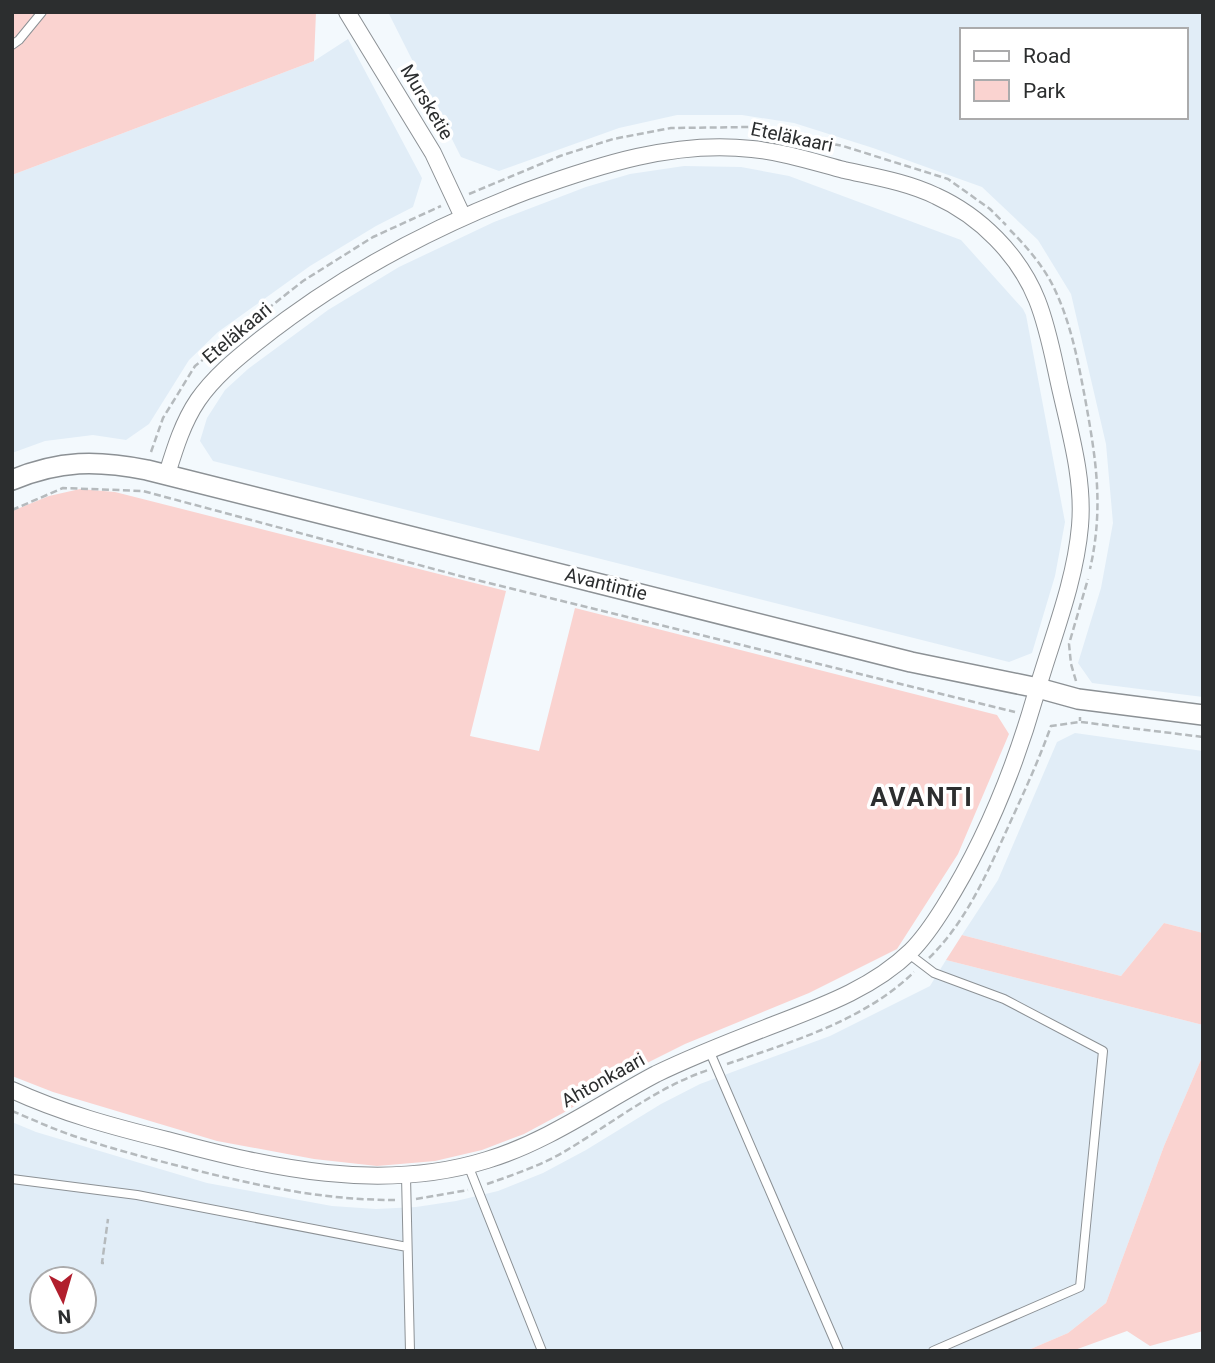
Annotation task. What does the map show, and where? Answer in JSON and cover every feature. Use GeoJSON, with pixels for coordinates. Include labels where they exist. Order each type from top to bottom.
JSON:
{"type":"FeatureCollection","features":[{"type":"Feature","properties":{"kind":"street","name":"Mursketie"},"geometry":{"type":"LineString","coordinates":[[347,12],[433,153],[463,217]]}},
{"type":"Feature","properties":{"kind":"street","name":"Eteläkaari"},"geometry":{"type":"LineString","coordinates":[[167,474],[177,441],[200,396],[215,378],[329,289],[463,217],[536,188],[612,163],[655,153],[728,147],[758,149],[899,183],[933,194],[984,228],[1013,258],[1035,295],[1049,341],[1075,453],[1080,493],[1080,525],[1075,554],[1038,688]]}},
{"type":"Feature","properties":{"kind":"street","name":"Avantintie"},"geometry":{"type":"LineString","coordinates":[[12,480],[60,464],[81,462],[114,464],[167,474],[911,662],[1078,699],[1203,715]]}},
{"type":"Feature","properties":{"kind":"street","name":"Ahtonkaari"},"geometry":{"type":"LineString","coordinates":[[12,1090],[78,1116],[239,1159],[334,1175],[406,1176],[468,1165],[515,1150],[632,1087],[709,1050],[830,1003],[861,988],[909,954],[933,924],[978,846],[1003,788],[1038,688]]}},
{"type":"Feature","properties":{"kind":"lane"},"geometry":{"type":"LineString","coordinates":[[12,46],[42,12]]}},
{"type":"Feature","properties":{"kind":"lane"},"geometry":{"type":"LineString","coordinates":[[909,954],[934,973],[1004,999],[1103,1051],[1080,1287],[933,1351]]}},
{"type":"Feature","properties":{"kind":"lane"},"geometry":{"type":"LineString","coordinates":[[709,1050],[839,1351]]}},
{"type":"Feature","properties":{"kind":"lane"},"geometry":{"type":"LineString","coordinates":[[468,1165],[542,1351]]}},
{"type":"Feature","properties":{"kind":"lane"},"geometry":{"type":"LineString","coordinates":[[406,1176],[410,1351]]}},
{"type":"Feature","properties":{"kind":"lane"},"geometry":{"type":"LineString","coordinates":[[12,1179],[137,1195],[407,1247]]}},
{"type":"Feature","properties":{"kind":"path"},"geometry":{"type":"LineString","coordinates":[[151,452],[163,418],[195,366],[303,281],[373,237],[456,199],[560,156],[613,139],[671,128],[750,127],[843,146],[948,178],[990,209],[1028,247],[1055,288],[1075,345],[1097,465],[1097,536],[1082,606],[1069,644],[1076,684]]}},
{"type":"Feature","properties":{"kind":"path"},"geometry":{"type":"LineString","coordinates":[[12,510],[62,488],[143,491],[472,579],[1015,712]]}},
{"type":"Feature","properties":{"kind":"path"},"geometry":{"type":"LineString","coordinates":[[1080,712],[1080,722]]}},
{"type":"Feature","properties":{"kind":"path"},"geometry":{"type":"LineString","coordinates":[[12,1111],[119,1151],[296,1194],[358,1200],[405,1200],[477,1188],[527,1170],[560,1154],[647,1100],[699,1074],[778,1047],[852,1015],[897,989],[961,918],[980,888],[1040,757],[1051,726],[1080,722],[1203,737]]}},
{"type":"Feature","properties":{"kind":"path"},"geometry":{"type":"LineString","coordinates":[[117,1158],[119,1151]]}},
{"type":"Feature","properties":{"kind":"path"},"geometry":{"type":"LineString","coordinates":[[104,1263],[108,1219]]}},
{"type":"Feature","properties":{"kind":"shaded area"},"geometry":{"type":"Polygon","coordinates":[[[388,12],[1203,12],[1203,697],[1092,683],[1078,663],[1101,588],[1113,523],[1106,444],[1071,294],[1038,240],[982,187],[794,123],[742,115],[677,115],[619,128],[499,171],[461,157],[388,12]]]}},
{"type":"Feature","properties":{"kind":"shaded area"},"geometry":{"type":"Polygon","coordinates":[[[348,39],[422,178],[413,207],[310,266],[218,332],[189,360],[149,424],[126,440],[93,435],[45,441],[12,453],[12,175],[314,61],[348,39]]]}},
{"type":"Feature","properties":{"kind":"shaded area"},"geometry":{"type":"Polygon","coordinates":[[[684,166],[741,167],[789,176],[961,240],[1023,309],[1065,522],[1055,576],[1032,653],[1009,662],[213,461],[200,441],[207,418],[225,390],[248,369],[328,310],[399,267],[494,222],[586,187],[630,174],[684,166]]]}},
{"type":"Feature","properties":{"kind":"shaded area"},"geometry":{"type":"Polygon","coordinates":[[[1075,733],[1203,751],[1203,933],[1164,923],[1121,976],[962,935],[998,880],[1057,742],[1075,733]]]}},
{"type":"Feature","properties":{"kind":"shaded area"},"geometry":{"type":"Polygon","coordinates":[[[946,960],[1203,1025],[1203,1055],[1164,1146],[1106,1303],[1068,1333],[1026,1351],[12,1351],[12,1122],[36,1132],[207,1183],[332,1206],[376,1209],[416,1207],[498,1191],[543,1173],[700,1084],[830,1036],[930,986],[946,960]]]}},
{"type":"Feature","properties":{"kind":"green space"},"geometry":{"type":"Polygon","coordinates":[[[12,12],[316,12],[314,61],[12,175],[12,12]]]}},
{"type":"Feature","properties":{"kind":"green space"},"geometry":{"type":"Polygon","coordinates":[[[80,489],[115,492],[506,591],[470,736],[539,751],[575,608],[997,715],[1009,734],[958,854],[897,949],[809,993],[685,1044],[639,1067],[524,1134],[482,1150],[435,1161],[377,1166],[314,1159],[217,1141],[53,1092],[12,1076],[12,511],[49,496],[80,489]]]}},
{"type":"Feature","properties":{"kind":"green space"},"geometry":{"type":"Polygon","coordinates":[[[1164,923],[1203,933],[1203,1025],[946,960],[962,935],[1121,976],[1164,923]]]}},
{"type":"Feature","properties":{"kind":"green space"},"geometry":{"type":"Polygon","coordinates":[[[1203,1055],[1203,1331],[1150,1346],[1127,1331],[1072,1351],[1026,1351],[1068,1333],[1106,1303],[1164,1146],[1203,1055]]]}},
{"type":"Feature","properties":{"kind":"district","name":"AVANTI"},"geometry":{"type":"Point","coordinates":[922,797]}}]}
